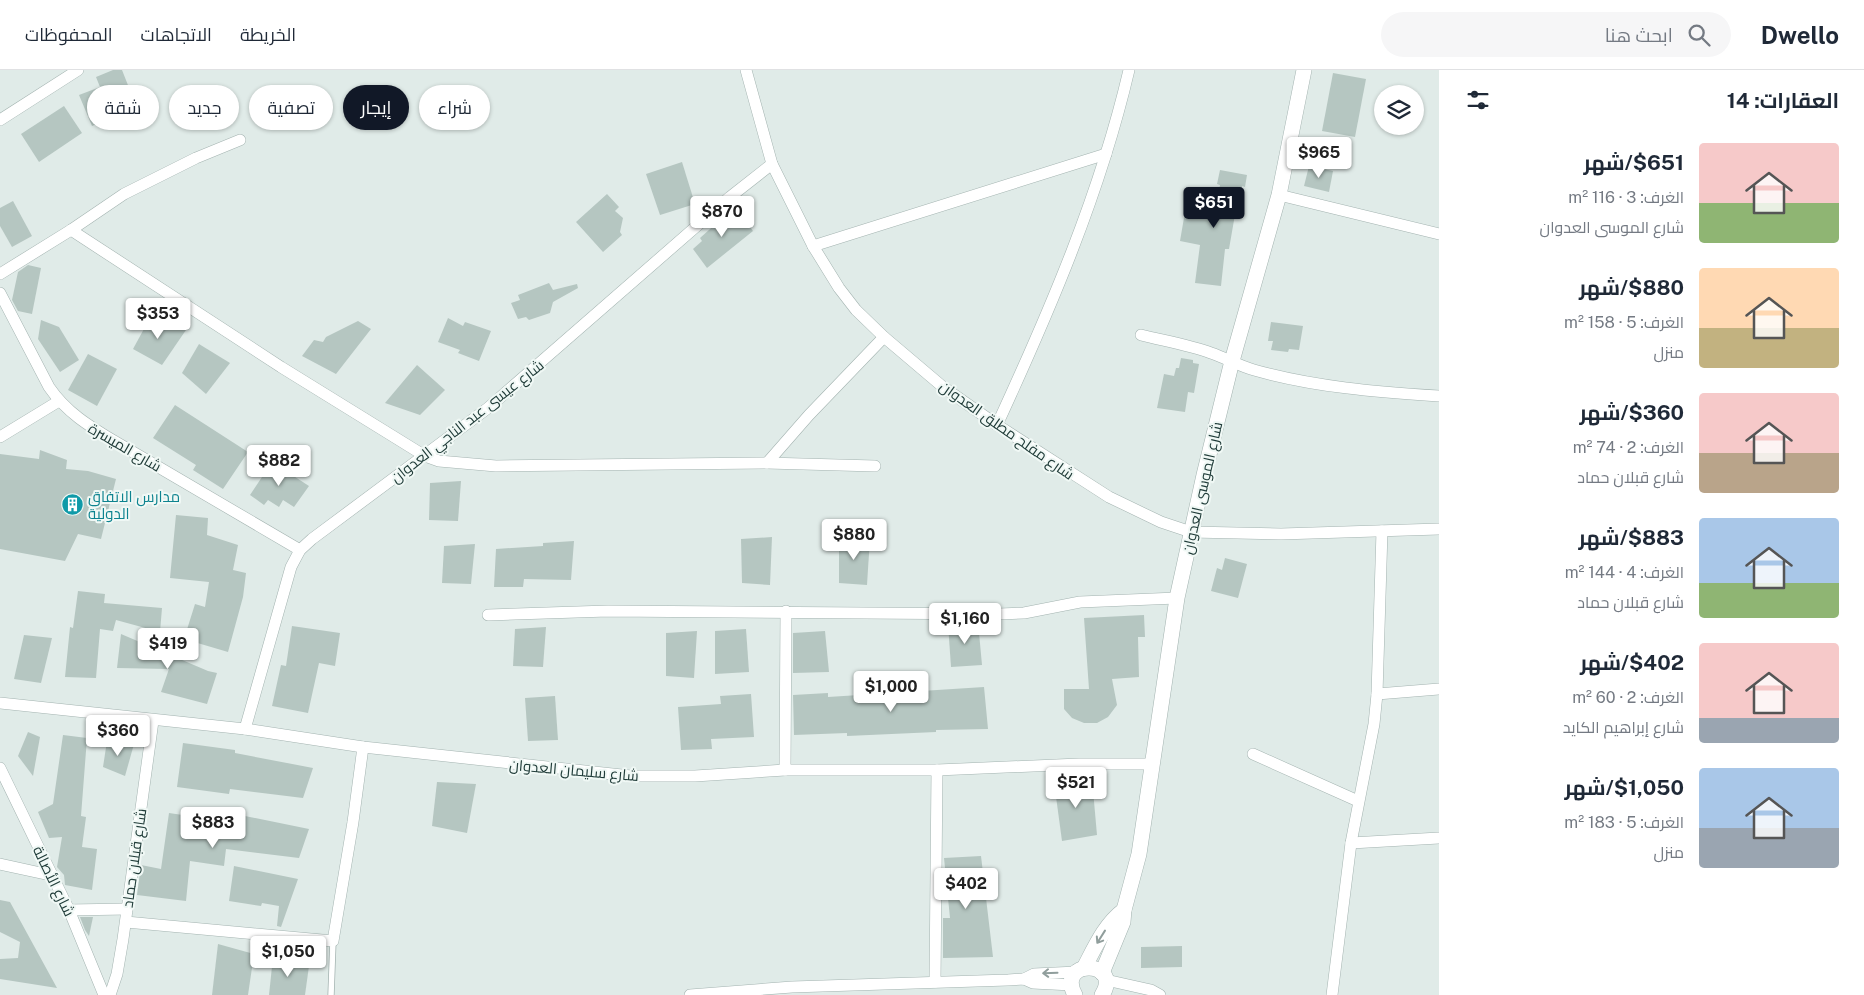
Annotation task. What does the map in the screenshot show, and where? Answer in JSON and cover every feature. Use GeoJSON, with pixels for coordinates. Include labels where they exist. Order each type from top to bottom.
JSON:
{"type":"FeatureCollection","features":[{"type":"Feature","properties":{"kind":"street"},"geometry":{"type":"LineString","coordinates":[[0,120],[78,70]]}},
{"type":"Feature","properties":{"kind":"street","name":"شارع مفلح مطلق العدوان"},"geometry":{"type":"LineString","coordinates":[[746,70],[772,164],[813,246],[839,288],[856,310],[884,337],[943,387],[996,425],[1109,497],[1155,519],[1191,532],[1281,534],[1439,529]]}},
{"type":"Feature","properties":{"kind":"street"},"geometry":{"type":"LineString","coordinates":[[996,425],[1025,363],[1076,242],[1118,117],[1129,70]]}},
{"type":"Feature","properties":{"kind":"street","name":"شارع الموسى العدوان"},"geometry":{"type":"LineString","coordinates":[[1103,983],[1123,922],[1124,910],[1139,854],[1177,598],[1191,532],[1232,361],[1278,195],[1304,70]]}},
{"type":"Feature","properties":{"kind":"street"},"geometry":{"type":"LineString","coordinates":[[0,274],[71,230],[124,194],[196,158],[240,140]]}},
{"type":"Feature","properties":{"kind":"street"},"geometry":{"type":"LineString","coordinates":[[813,246],[1106,154]]}},
{"type":"Feature","properties":{"kind":"street","name":"شارع عيسى عبد الناجي العدوان"},"geometry":{"type":"LineString","coordinates":[[245,729],[291,567],[300,550],[488,408],[730,197],[772,164]]}},
{"type":"Feature","properties":{"kind":"street"},"geometry":{"type":"LineString","coordinates":[[1278,195],[1439,234]]}},
{"type":"Feature","properties":{"kind":"street"},"geometry":{"type":"LineString","coordinates":[[71,230],[281,367],[425,456],[439,461],[496,466],[767,463],[875,466]]}},
{"type":"Feature","properties":{"kind":"street","name":"شارع الميسرة"},"geometry":{"type":"LineString","coordinates":[[0,293],[58,401],[84,423],[106,437],[300,550]]}},
{"type":"Feature","properties":{"kind":"street"},"geometry":{"type":"LineString","coordinates":[[1141,335],[1196,348],[1253,370],[1331,385],[1439,396]]}},
{"type":"Feature","properties":{"kind":"street"},"geometry":{"type":"LineString","coordinates":[[767,463],[809,415],[884,337]]}},
{"type":"Feature","properties":{"kind":"street"},"geometry":{"type":"LineString","coordinates":[[0,437],[58,401]]}},
{"type":"Feature","properties":{"kind":"street"},"geometry":{"type":"LineString","coordinates":[[1332,995],[1351,843],[1369,751],[1377,694],[1382,532]]}},
{"type":"Feature","properties":{"kind":"street"},"geometry":{"type":"LineString","coordinates":[[488,615],[608,611],[1024,613],[1080,602],[1177,598]]}},
{"type":"Feature","properties":{"kind":"street"},"geometry":{"type":"LineString","coordinates":[[784,770],[786,611]]}},
{"type":"Feature","properties":{"kind":"street"},"geometry":{"type":"LineString","coordinates":[[1377,694],[1439,689]]}},
{"type":"Feature","properties":{"kind":"street","name":"شارع سليمان العدوان"},"geometry":{"type":"LineString","coordinates":[[0,703],[153,721],[245,729],[363,747],[631,776],[695,776],[784,770],[938,770],[1079,764],[1152,764]]}},
{"type":"Feature","properties":{"kind":"street","name":"شارع قبلان حماد"},"geometry":{"type":"LineString","coordinates":[[110,995],[117,974],[126,922],[153,721]]}},
{"type":"Feature","properties":{"kind":"street"},"geometry":{"type":"LineString","coordinates":[[126,922],[333,942],[353,822],[363,747]]}},
{"type":"Feature","properties":{"kind":"street"},"geometry":{"type":"LineString","coordinates":[[1253,754],[1358,801]]}},
{"type":"Feature","properties":{"kind":"street","name":"شارع الأصالة"},"geometry":{"type":"LineString","coordinates":[[0,768],[50,875],[69,910],[104,995]]}},
{"type":"Feature","properties":{"kind":"street"},"geometry":{"type":"LineString","coordinates":[[935,982],[938,770]]}},
{"type":"Feature","properties":{"kind":"street"},"geometry":{"type":"LineString","coordinates":[[1351,843],[1439,838]]}},
{"type":"Feature","properties":{"kind":"street"},"geometry":{"type":"LineString","coordinates":[[0,864],[50,875]]}},
{"type":"Feature","properties":{"kind":"street"},"geometry":{"type":"LineString","coordinates":[[69,910],[127,909]]}},
{"type":"Feature","properties":{"kind":"street","name":"شارع الموسى العدوان"},"geometry":{"type":"LineString","coordinates":[[1075,984],[1113,918],[1124,910]]}},
{"type":"Feature","properties":{"kind":"street"},"geometry":{"type":"LineString","coordinates":[[690,995],[792,987],[1024,979],[1034,974],[1075,984],[1094,968],[1103,983],[1151,990],[1160,995]]}},
{"type":"Feature","properties":{"kind":"lane"},"geometry":{"type":"LineString","coordinates":[[331,995],[333,942]]}},
{"type":"Feature","properties":{"kind":"building"},"geometry":{"type":"Polygon","coordinates":[[[113,70],[122,70],[128,85],[99,85],[96,77],[113,70]]]}},
{"type":"Feature","properties":{"kind":"building"},"geometry":{"type":"Polygon","coordinates":[[[1333,73],[1366,79],[1355,137],[1322,131],[1333,73]]]}},
{"type":"Feature","properties":{"kind":"building"},"geometry":{"type":"Polygon","coordinates":[[[87,92],[87,114],[79,95],[87,92]]]}},
{"type":"Feature","properties":{"kind":"building"},"geometry":{"type":"Polygon","coordinates":[[[64,106],[82,133],[39,162],[21,134],[64,106]]]}},
{"type":"Feature","properties":{"kind":"building"},"geometry":{"type":"Polygon","coordinates":[[[682,162],[695,204],[660,215],[646,174],[682,162]]]}},
{"type":"Feature","properties":{"kind":"building"},"geometry":{"type":"Polygon","coordinates":[[[1309,166],[1333,171],[1329,192],[1304,186],[1309,166]]]}},
{"type":"Feature","properties":{"kind":"building"},"geometry":{"type":"Polygon","coordinates":[[[1220,170],[1247,175],[1245,187],[1242,186],[1237,203],[1229,249],[1225,249],[1221,286],[1195,283],[1200,245],[1180,241],[1185,212],[1214,217],[1220,185],[1217,184],[1220,170]]]}},
{"type":"Feature","properties":{"kind":"building"},"geometry":{"type":"Polygon","coordinates":[[[607,194],[619,207],[615,211],[623,218],[620,232],[622,235],[603,252],[576,222],[607,194]]]}},
{"type":"Feature","properties":{"kind":"building"},"geometry":{"type":"Polygon","coordinates":[[[13,201],[32,236],[12,247],[0,226],[0,208],[13,201]]]}},
{"type":"Feature","properties":{"kind":"building"},"geometry":{"type":"Polygon","coordinates":[[[739,211],[753,231],[707,268],[693,249],[702,241],[700,238],[728,213],[732,217],[739,211]]]}},
{"type":"Feature","properties":{"kind":"building"},"geometry":{"type":"Polygon","coordinates":[[[28,265],[41,268],[32,314],[18,311],[12,300],[18,272],[28,265]]]}},
{"type":"Feature","properties":{"kind":"building"},"geometry":{"type":"Polygon","coordinates":[[[549,283],[553,290],[577,284],[578,288],[553,302],[550,313],[529,320],[526,317],[518,319],[511,303],[520,300],[518,295],[549,283]]]}},
{"type":"Feature","properties":{"kind":"building"},"geometry":{"type":"Polygon","coordinates":[[[151,316],[186,330],[162,365],[133,349],[151,316]]]}},
{"type":"Feature","properties":{"kind":"building"},"geometry":{"type":"Polygon","coordinates":[[[448,318],[463,326],[465,322],[491,331],[479,361],[458,353],[460,350],[438,342],[448,318]]]}},
{"type":"Feature","properties":{"kind":"building"},"geometry":{"type":"Polygon","coordinates":[[[41,320],[59,327],[79,360],[60,372],[38,339],[41,320]]]}},
{"type":"Feature","properties":{"kind":"building"},"geometry":{"type":"Polygon","coordinates":[[[358,321],[371,329],[336,374],[302,356],[314,340],[323,342],[326,337],[358,321]]]}},
{"type":"Feature","properties":{"kind":"building"},"geometry":{"type":"Polygon","coordinates":[[[1271,322],[1303,326],[1299,350],[1289,349],[1288,352],[1271,350],[1273,341],[1268,341],[1271,322]]]}},
{"type":"Feature","properties":{"kind":"building"},"geometry":{"type":"Polygon","coordinates":[[[199,344],[230,363],[206,394],[182,373],[199,344]]]}},
{"type":"Feature","properties":{"kind":"building"},"geometry":{"type":"Polygon","coordinates":[[[88,354],[117,369],[97,406],[68,390],[88,354]]]}},
{"type":"Feature","properties":{"kind":"building"},"geometry":{"type":"Polygon","coordinates":[[[1181,358],[1193,360],[1193,363],[1199,364],[1194,393],[1188,392],[1185,412],[1157,408],[1164,374],[1174,376],[1176,368],[1179,368],[1181,358]]]}},
{"type":"Feature","properties":{"kind":"building"},"geometry":{"type":"Polygon","coordinates":[[[417,365],[445,390],[420,415],[385,403],[417,365]]]}},
{"type":"Feature","properties":{"kind":"building"},"geometry":{"type":"Polygon","coordinates":[[[175,405],[248,452],[223,489],[193,470],[196,465],[153,438],[175,405]]]}},
{"type":"Feature","properties":{"kind":"building","name":"مدارس الاتفاق الدولية"},"geometry":{"type":"Polygon","coordinates":[[[40,450],[67,460],[66,469],[88,471],[116,479],[101,539],[78,534],[65,561],[0,549],[0,454],[39,459],[40,450]]]}},
{"type":"Feature","properties":{"kind":"building"},"geometry":{"type":"Polygon","coordinates":[[[272,462],[309,486],[294,507],[283,500],[279,507],[268,500],[264,505],[250,495],[272,462]]]}},
{"type":"Feature","properties":{"kind":"building"},"geometry":{"type":"Polygon","coordinates":[[[461,481],[458,521],[429,520],[430,483],[461,481]]]}},
{"type":"Feature","properties":{"kind":"building"},"geometry":{"type":"Polygon","coordinates":[[[176,515],[208,518],[207,535],[238,545],[233,570],[246,573],[243,597],[228,652],[184,639],[195,604],[205,607],[209,582],[170,578],[176,515]]]}},
{"type":"Feature","properties":{"kind":"building"},"geometry":{"type":"Polygon","coordinates":[[[772,537],[770,585],[742,583],[741,539],[772,537]]]}},
{"type":"Feature","properties":{"kind":"building"},"geometry":{"type":"Polygon","coordinates":[[[870,538],[867,585],[839,583],[839,540],[870,538]]]}},
{"type":"Feature","properties":{"kind":"building"},"geometry":{"type":"Polygon","coordinates":[[[574,541],[571,580],[524,579],[523,587],[494,587],[496,549],[543,546],[543,543],[574,541]]]}},
{"type":"Feature","properties":{"kind":"building"},"geometry":{"type":"Polygon","coordinates":[[[475,544],[471,584],[442,583],[444,546],[475,544]]]}},
{"type":"Feature","properties":{"kind":"building"},"geometry":{"type":"Polygon","coordinates":[[[1225,558],[1247,564],[1238,598],[1211,591],[1217,568],[1222,570],[1225,558]]]}},
{"type":"Feature","properties":{"kind":"building"},"geometry":{"type":"Polygon","coordinates":[[[78,591],[105,594],[104,603],[162,608],[160,632],[116,620],[113,631],[100,629],[96,678],[65,677],[70,627],[73,628],[78,591]]]}},
{"type":"Feature","properties":{"kind":"building"},"geometry":{"type":"Polygon","coordinates":[[[1144,615],[1145,637],[1138,637],[1139,677],[1112,679],[1117,705],[1108,717],[1097,723],[1084,723],[1072,718],[1064,709],[1064,689],[1089,689],[1084,618],[1144,615]]]}},
{"type":"Feature","properties":{"kind":"building"},"geometry":{"type":"Polygon","coordinates":[[[978,622],[982,665],[951,667],[948,624],[978,622]]]}},
{"type":"Feature","properties":{"kind":"building"},"geometry":{"type":"Polygon","coordinates":[[[292,626],[340,633],[335,666],[319,663],[308,713],[272,706],[281,665],[286,666],[292,626]]]}},
{"type":"Feature","properties":{"kind":"building"},"geometry":{"type":"Polygon","coordinates":[[[546,627],[543,667],[513,666],[515,629],[546,627]]]}},
{"type":"Feature","properties":{"kind":"building"},"geometry":{"type":"Polygon","coordinates":[[[746,629],[749,672],[715,674],[715,631],[746,629]]]}},
{"type":"Feature","properties":{"kind":"building"},"geometry":{"type":"Polygon","coordinates":[[[697,631],[694,678],[666,676],[666,633],[697,631]]]}},
{"type":"Feature","properties":{"kind":"building"},"geometry":{"type":"Polygon","coordinates":[[[825,631],[829,672],[793,673],[793,633],[825,631]]]}},
{"type":"Feature","properties":{"kind":"building"},"geometry":{"type":"Polygon","coordinates":[[[121,634],[208,671],[217,673],[207,704],[161,692],[169,669],[117,668],[121,634]]]}},
{"type":"Feature","properties":{"kind":"building"},"geometry":{"type":"Polygon","coordinates":[[[24,635],[52,638],[41,683],[14,679],[24,635]]]}},
{"type":"Feature","properties":{"kind":"building"},"geometry":{"type":"Polygon","coordinates":[[[984,687],[988,729],[936,730],[936,732],[847,736],[847,733],[794,735],[793,695],[828,693],[828,697],[984,687]]]}},
{"type":"Feature","properties":{"kind":"building"},"geometry":{"type":"Polygon","coordinates":[[[751,694],[754,737],[711,739],[712,749],[681,750],[678,707],[721,704],[720,696],[751,694]]]}},
{"type":"Feature","properties":{"kind":"building"},"geometry":{"type":"Polygon","coordinates":[[[555,696],[558,740],[528,741],[525,698],[555,696]]]}},
{"type":"Feature","properties":{"kind":"building"},"geometry":{"type":"Polygon","coordinates":[[[28,732],[40,737],[33,776],[18,756],[28,732]]]}},
{"type":"Feature","properties":{"kind":"building"},"geometry":{"type":"Polygon","coordinates":[[[63,735],[87,738],[81,816],[86,817],[82,847],[97,849],[92,890],[65,885],[64,875],[57,867],[62,837],[49,838],[38,812],[53,804],[63,735]]]}},
{"type":"Feature","properties":{"kind":"building"},"geometry":{"type":"Polygon","coordinates":[[[107,741],[134,744],[125,776],[103,767],[107,741]]]}},
{"type":"Feature","properties":{"kind":"building"},"geometry":{"type":"Polygon","coordinates":[[[183,743],[235,750],[235,753],[313,768],[303,798],[230,789],[229,794],[177,787],[183,743]]]}},
{"type":"Feature","properties":{"kind":"building"},"geometry":{"type":"Polygon","coordinates":[[[1092,779],[1097,835],[1062,841],[1054,782],[1092,779]]]}},
{"type":"Feature","properties":{"kind":"building"},"geometry":{"type":"Polygon","coordinates":[[[437,782],[476,784],[467,833],[432,826],[437,782]]]}},
{"type":"Feature","properties":{"kind":"building"},"geometry":{"type":"Polygon","coordinates":[[[169,813],[244,824],[245,816],[309,829],[299,858],[226,849],[224,866],[190,861],[186,901],[137,895],[141,865],[161,869],[169,813]]]}},
{"type":"Feature","properties":{"kind":"building"},"geometry":{"type":"Polygon","coordinates":[[[981,856],[993,957],[943,958],[943,918],[950,918],[944,858],[981,856]]]}},
{"type":"Feature","properties":{"kind":"building"},"geometry":{"type":"Polygon","coordinates":[[[234,866],[298,879],[281,927],[277,926],[279,906],[262,903],[261,906],[229,901],[234,866]]]}},
{"type":"Feature","properties":{"kind":"building"},"geometry":{"type":"Polygon","coordinates":[[[0,900],[10,902],[57,988],[0,979],[0,959],[18,958],[20,942],[0,932],[0,900]]]}},
{"type":"Feature","properties":{"kind":"building"},"geometry":{"type":"Polygon","coordinates":[[[80,917],[93,917],[89,936],[85,930],[80,917]]]}},
{"type":"Feature","properties":{"kind":"building"},"geometry":{"type":"Polygon","coordinates":[[[218,944],[254,954],[248,995],[212,995],[218,944]]]}},
{"type":"Feature","properties":{"kind":"building"},"geometry":{"type":"Polygon","coordinates":[[[1182,946],[1182,967],[1141,968],[1141,947],[1182,946]]]}},
{"type":"Feature","properties":{"kind":"building"},"geometry":{"type":"Polygon","coordinates":[[[273,957],[309,966],[305,995],[269,995],[273,957]]]}},
{"type":"Feature","properties":{"kind":"place","name":"مدارس الاتفاق الدولية"},"geometry":{"type":"Point","coordinates":[72,505]}}]}
